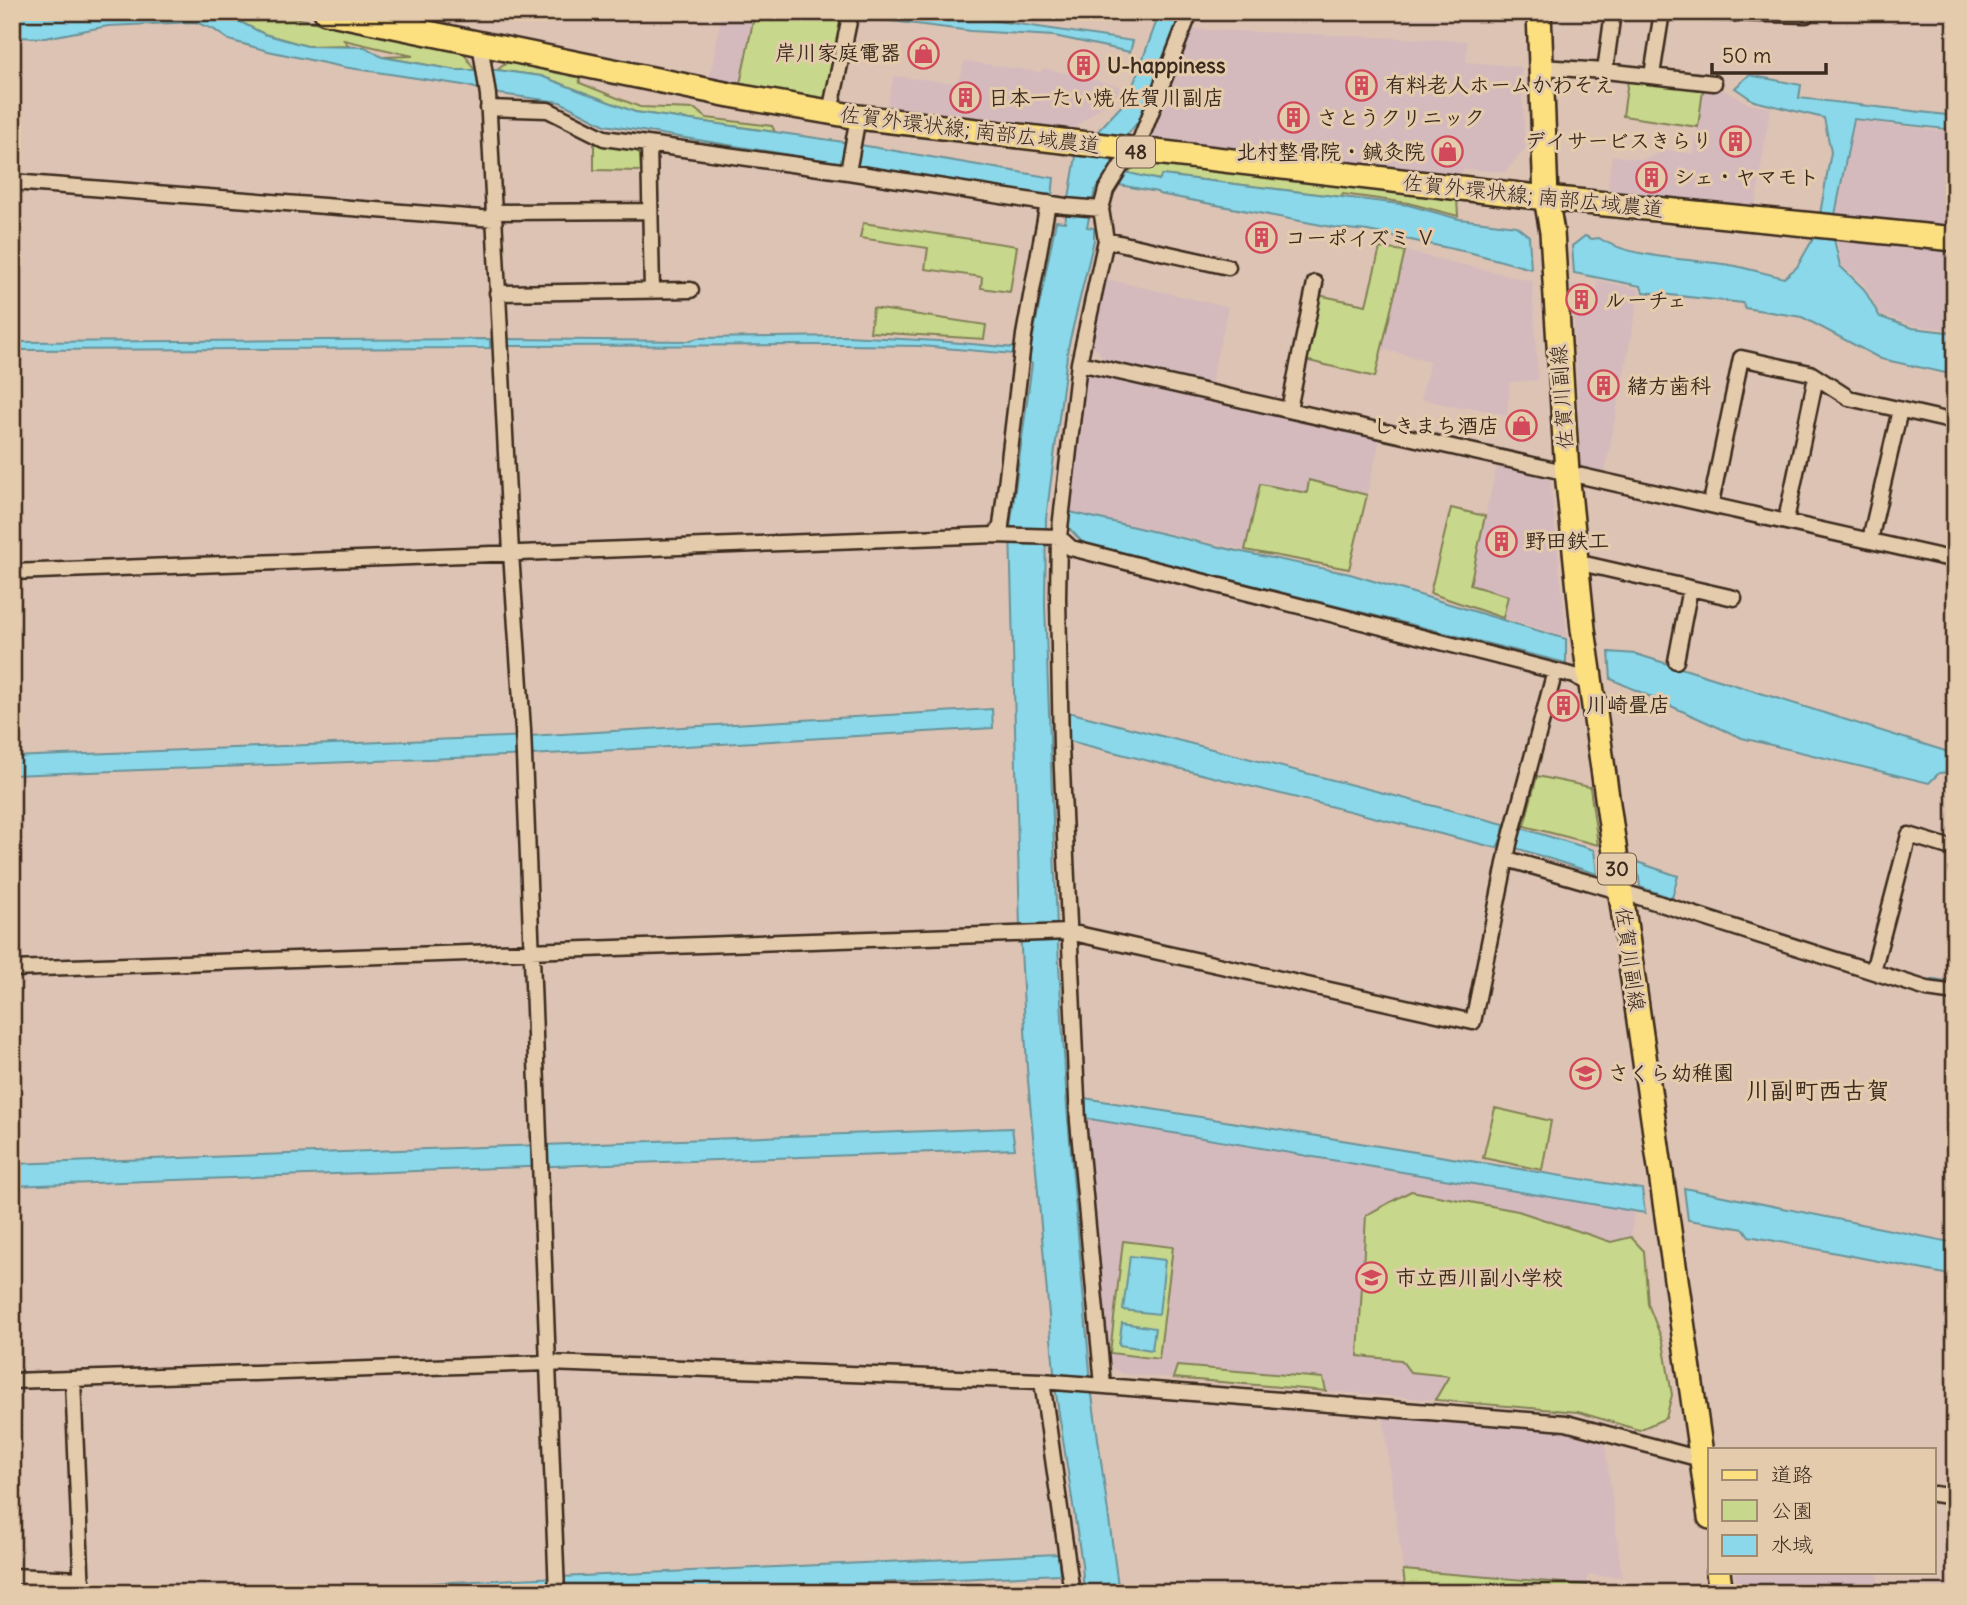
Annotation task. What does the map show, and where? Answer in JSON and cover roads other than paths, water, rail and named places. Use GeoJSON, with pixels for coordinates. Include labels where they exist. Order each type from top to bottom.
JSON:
{"type":"FeatureCollection","features":[{"type":"Feature","properties":{"kind":"main road","name":"佐賀外環状線; 南部広域農道"},"geometry":{"type":"LineString","coordinates":[[326,12],[482,54],[1128,159],[1955,239]]}},
{"type":"Feature","properties":{"kind":"main road","name":"30"},"geometry":{"type":"LineString","coordinates":[[1539,12],[1546,198]]}},
{"type":"Feature","properties":{"kind":"main road","name":"佐賀川副線"},"geometry":{"type":"LineString","coordinates":[[1546,198],[1552,232],[1567,471],[1591,685],[1708,1489]]}},
{"type":"Feature","properties":{"kind":"main road"},"geometry":{"type":"LineString","coordinates":[[1718,1574],[1721,1593]]}},
{"type":"Feature","properties":{"kind":"street"},"geometry":{"type":"LineString","coordinates":[[830,112],[851,12]]}},
{"type":"Feature","properties":{"kind":"street"},"geometry":{"type":"LineString","coordinates":[[1103,1385],[1078,1121],[1061,748],[1059,537],[1079,363],[1106,240],[1097,209],[1105,190],[1128,159],[1190,12]]}},
{"type":"Feature","properties":{"kind":"street"},"geometry":{"type":"LineString","coordinates":[[1605,71],[1613,12]]}},
{"type":"Feature","properties":{"kind":"street"},"geometry":{"type":"LineString","coordinates":[[1652,75],[1662,12]]}},
{"type":"Feature","properties":{"kind":"street"},"geometry":{"type":"LineString","coordinates":[[1688,12],[1806,15],[1806,12]]}},
{"type":"Feature","properties":{"kind":"street"},"geometry":{"type":"LineString","coordinates":[[482,54],[488,101],[511,553],[523,730],[557,1593]]}},
{"type":"Feature","properties":{"kind":"street"},"geometry":{"type":"LineString","coordinates":[[1541,67],[1652,75],[1714,83]]}},
{"type":"Feature","properties":{"kind":"street"},"geometry":{"type":"LineString","coordinates":[[488,101],[548,110],[604,138],[1097,209]]}},
{"type":"Feature","properties":{"kind":"street"},"geometry":{"type":"LineString","coordinates":[[848,172],[858,117]]}},
{"type":"Feature","properties":{"kind":"street"},"geometry":{"type":"LineString","coordinates":[[649,145],[652,290]]}},
{"type":"Feature","properties":{"kind":"street"},"geometry":{"type":"LineString","coordinates":[[12,182],[494,216],[650,211]]}},
{"type":"Feature","properties":{"kind":"street"},"geometry":{"type":"LineString","coordinates":[[995,535],[1001,526],[1024,335],[1048,203]]}},
{"type":"Feature","properties":{"kind":"street"},"geometry":{"type":"LineString","coordinates":[[1106,240],[1228,267]]}},
{"type":"Feature","properties":{"kind":"street"},"geometry":{"type":"LineString","coordinates":[[1289,408],[1315,283]]}},
{"type":"Feature","properties":{"kind":"street"},"geometry":{"type":"LineString","coordinates":[[498,293],[691,290]]}},
{"type":"Feature","properties":{"kind":"street"},"geometry":{"type":"LineString","coordinates":[[1711,503],[1741,358],[1810,373],[1849,398],[1955,422]]}},
{"type":"Feature","properties":{"kind":"street"},"geometry":{"type":"LineString","coordinates":[[1079,363],[1289,408],[1955,560]]}},
{"type":"Feature","properties":{"kind":"street"},"geometry":{"type":"LineString","coordinates":[[1786,520],[1816,377]]}},
{"type":"Feature","properties":{"kind":"street"},"geometry":{"type":"LineString","coordinates":[[1870,540],[1900,410]]}},
{"type":"Feature","properties":{"kind":"street"},"geometry":{"type":"LineString","coordinates":[[12,572],[995,535],[1059,537],[1070,548],[1575,676],[1591,685]]}},
{"type":"Feature","properties":{"kind":"street"},"geometry":{"type":"LineString","coordinates":[[1576,562],[1734,598]]}},
{"type":"Feature","properties":{"kind":"street"},"geometry":{"type":"LineString","coordinates":[[1676,661],[1690,588]]}},
{"type":"Feature","properties":{"kind":"street"},"geometry":{"type":"LineString","coordinates":[[12,969],[1069,932],[1473,1022],[1509,844],[1555,671]]}},
{"type":"Feature","properties":{"kind":"street"},"geometry":{"type":"LineString","coordinates":[[1873,971],[1909,835],[1955,849]]}},
{"type":"Feature","properties":{"kind":"street"},"geometry":{"type":"LineString","coordinates":[[1507,859],[1621,892],[1927,989],[1955,993]]}},
{"type":"Feature","properties":{"kind":"street"},"geometry":{"type":"LineString","coordinates":[[12,1381],[548,1363],[1042,1381],[1566,1423],[1706,1461]]}},
{"type":"Feature","properties":{"kind":"street"},"geometry":{"type":"LineString","coordinates":[[12,1576],[82,1588],[73,1380]]}},
{"type":"Feature","properties":{"kind":"street"},"geometry":{"type":"LineString","coordinates":[[1042,1381],[1072,1593]]}},
{"type":"Feature","properties":{"kind":"street"},"geometry":{"type":"LineString","coordinates":[[1936,1494],[1955,1497]]}},
{"type":"Feature","properties":{"kind":"water"},"geometry":{"type":"Polygon","coordinates":[[[12,12],[54,17],[77,12],[221,12],[264,34],[307,46],[365,47],[382,57],[456,70],[497,70],[541,76],[635,112],[837,141],[1054,178],[1052,197],[605,125],[560,102],[343,67],[268,51],[229,40],[213,29],[195,22],[108,26],[45,38],[13,37],[12,12]]]}},
{"type":"Feature","properties":{"kind":"water"},"geometry":{"type":"Polygon","coordinates":[[[858,12],[937,12],[1133,41],[1130,52],[1054,36],[971,31],[868,18],[858,15],[858,12]]]}},
{"type":"Feature","properties":{"kind":"water"},"geometry":{"type":"Polygon","coordinates":[[[1160,12],[1181,12],[1144,114],[1125,138],[1095,134],[1128,99],[1160,12]]]}},
{"type":"Feature","properties":{"kind":"water"},"geometry":{"type":"Polygon","coordinates":[[[1749,75],[1801,85],[1799,98],[1955,116],[1955,130],[1854,119],[1835,215],[1820,214],[1831,152],[1824,118],[1754,101],[1735,88],[1749,75]]]}},
{"type":"Feature","properties":{"kind":"water"},"geometry":{"type":"Polygon","coordinates":[[[1076,156],[1112,158],[1112,169],[1159,180],[1162,175],[1408,205],[1459,219],[1516,226],[1529,236],[1531,269],[1472,253],[1368,231],[1337,228],[1104,182],[1095,190],[1087,227],[1094,228],[1094,240],[1068,348],[1046,519],[1045,605],[1057,929],[1067,1107],[1092,1395],[1119,1593],[1084,1593],[1056,1394],[1027,1069],[1020,928],[1010,528],[1032,364],[1028,361],[1056,221],[1065,222],[1076,156]]]}},
{"type":"Feature","properties":{"kind":"water"},"geometry":{"type":"Polygon","coordinates":[[[1585,236],[1646,254],[1736,266],[1784,278],[1797,267],[1814,237],[1834,239],[1840,266],[1864,289],[1880,317],[1912,328],[1955,333],[1955,375],[1881,359],[1802,317],[1745,308],[1743,303],[1643,292],[1641,286],[1574,273],[1572,246],[1585,236]]]}},
{"type":"Feature","properties":{"kind":"water"},"geometry":{"type":"Polygon","coordinates":[[[847,336],[1015,348],[1014,354],[920,346],[508,346],[508,339],[688,341],[698,338],[847,336]]]}},
{"type":"Feature","properties":{"kind":"water"},"geometry":{"type":"Polygon","coordinates":[[[490,339],[490,348],[12,350],[12,342],[490,339]]]}},
{"type":"Feature","properties":{"kind":"water"},"geometry":{"type":"Polygon","coordinates":[[[1070,512],[1350,574],[1566,639],[1566,663],[1083,543],[1068,527],[1070,512]]]}},
{"type":"Feature","properties":{"kind":"water"},"geometry":{"type":"Polygon","coordinates":[[[1609,652],[1636,654],[1955,754],[1955,772],[1939,773],[1929,783],[1742,738],[1611,679],[1609,652]]]}},
{"type":"Feature","properties":{"kind":"water"},"geometry":{"type":"Polygon","coordinates":[[[992,709],[993,728],[531,755],[12,775],[12,757],[528,736],[992,709]]]}},
{"type":"Feature","properties":{"kind":"water"},"geometry":{"type":"Polygon","coordinates":[[[1068,712],[1504,824],[1503,835],[1497,848],[1069,741],[1068,712]]]}},
{"type":"Feature","properties":{"kind":"water"},"geometry":{"type":"Polygon","coordinates":[[[1521,828],[1594,850],[1597,874],[1516,848],[1521,828]]]}},
{"type":"Feature","properties":{"kind":"water"},"geometry":{"type":"Polygon","coordinates":[[[1637,862],[1678,876],[1672,898],[1640,887],[1637,862]]]}},
{"type":"Feature","properties":{"kind":"water"},"geometry":{"type":"Polygon","coordinates":[[[1084,1098],[1642,1189],[1645,1213],[1084,1118],[1084,1098]]]}},
{"type":"Feature","properties":{"kind":"water"},"geometry":{"type":"Polygon","coordinates":[[[1012,1128],[1015,1149],[12,1186],[12,1164],[1012,1128]]]}},
{"type":"Feature","properties":{"kind":"water"},"geometry":{"type":"Polygon","coordinates":[[[1684,1188],[1955,1243],[1955,1276],[1749,1236],[1744,1229],[1688,1220],[1684,1188]]]}},
{"type":"Feature","properties":{"kind":"water"},"geometry":{"type":"Polygon","coordinates":[[[1130,1256],[1165,1260],[1159,1314],[1123,1310],[1130,1256]]]}},
{"type":"Feature","properties":{"kind":"water"},"geometry":{"type":"Polygon","coordinates":[[[1122,1323],[1155,1328],[1152,1350],[1119,1345],[1122,1323]]]}},
{"type":"Feature","properties":{"kind":"water"},"geometry":{"type":"Polygon","coordinates":[[[1058,1554],[1060,1574],[669,1593],[214,1593],[1058,1554]]]}},
{"type":"Feature","properties":{"kind":"waterway"},"geometry":{"type":"LineString","coordinates":[[1933,981],[1955,985]]}},
{"type":"Feature","properties":{"kind":"place","name":"岸川家庭電器"},"geometry":{"type":"Point","coordinates":[924,53]}},
{"type":"Feature","properties":{"kind":"place","name":"U-happiness"},"geometry":{"type":"Point","coordinates":[1084,66]}},
{"type":"Feature","properties":{"kind":"place","name":"有料老人ホームかわそえ"},"geometry":{"type":"Point","coordinates":[1362,85]}},
{"type":"Feature","properties":{"kind":"place","name":"日本一たい焼 佐賀川副店"},"geometry":{"type":"Point","coordinates":[965,98]}},
{"type":"Feature","properties":{"kind":"place","name":"さとうクリニック"},"geometry":{"type":"Point","coordinates":[1294,118]}},
{"type":"Feature","properties":{"kind":"place","name":"デイサービスきらり"},"geometry":{"type":"Point","coordinates":[1736,141]}},
{"type":"Feature","properties":{"kind":"place","name":"北村整骨院・鍼灸院"},"geometry":{"type":"Point","coordinates":[1448,152]}},
{"type":"Feature","properties":{"kind":"place","name":"シェ・ヤマモト"},"geometry":{"type":"Point","coordinates":[1651,177]}},
{"type":"Feature","properties":{"kind":"place","name":"コーポイズミ Ⅴ"},"geometry":{"type":"Point","coordinates":[1262,238]}},
{"type":"Feature","properties":{"kind":"place","name":"ルーチェ"},"geometry":{"type":"Point","coordinates":[1582,300]}},
{"type":"Feature","properties":{"kind":"place","name":"緒方歯科"},"geometry":{"type":"Point","coordinates":[1604,386]}},
{"type":"Feature","properties":{"kind":"place","name":"しきまち酒店"},"geometry":{"type":"Point","coordinates":[1522,426]}},
{"type":"Feature","properties":{"kind":"place","name":"野田鉄工"},"geometry":{"type":"Point","coordinates":[1502,541]}},
{"type":"Feature","properties":{"kind":"place","name":"川崎畳店"},"geometry":{"type":"Point","coordinates":[1563,705]}},
{"type":"Feature","properties":{"kind":"place","name":"さくら幼稚園"},"geometry":{"type":"Point","coordinates":[1585,1073]}},
{"type":"Feature","properties":{"kind":"place","name":"市立西川副小学校"},"geometry":{"type":"Point","coordinates":[1372,1278]}},
{"type":"Feature","properties":{"kind":"district","name":"川副町西古賀"},"geometry":{"type":"Point","coordinates":[1818,1091]}}]}
